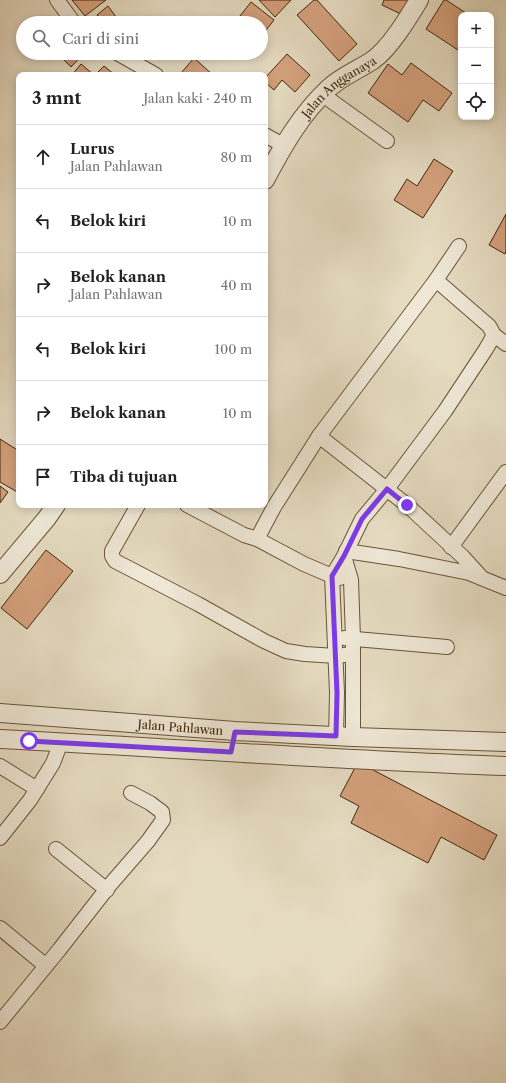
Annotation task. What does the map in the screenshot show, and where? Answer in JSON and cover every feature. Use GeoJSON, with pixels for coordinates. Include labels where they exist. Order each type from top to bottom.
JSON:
{"type":"FeatureCollection","features":[{"type":"Feature","properties":{"kind":"street"},"geometry":{"type":"LineString","coordinates":[[57,0],[69,16]]}},
{"type":"Feature","properties":{"kind":"street","name":"Jalan Angganaya"},"geometry":{"type":"LineString","coordinates":[[268,175],[284,146],[310,108],[341,78],[373,60],[382,53],[419,0]]}},
{"type":"Feature","properties":{"kind":"street"},"geometry":{"type":"LineString","coordinates":[[129,60],[151,72]]}},
{"type":"Feature","properties":{"kind":"street"},"geometry":{"type":"LineString","coordinates":[[323,95],[387,141]]}},
{"type":"Feature","properties":{"kind":"street"},"geometry":{"type":"LineString","coordinates":[[268,137],[284,146]]}},
{"type":"Feature","properties":{"kind":"street"},"geometry":{"type":"LineString","coordinates":[[257,540],[274,507],[319,436],[436,280],[459,246]]}},
{"type":"Feature","properties":{"kind":"street"},"geometry":{"type":"LineString","coordinates":[[436,280],[489,326],[494,335],[506,344]]}},
{"type":"Feature","properties":{"kind":"street"},"geometry":{"type":"LineString","coordinates":[[345,737],[337,700],[332,576],[362,519],[387,489],[445,411],[494,335]]}},
{"type":"Feature","properties":{"kind":"street"},"geometry":{"type":"LineString","coordinates":[[319,436],[407,505],[462,556],[482,578]]}},
{"type":"Feature","properties":{"kind":"street"},"geometry":{"type":"LineString","coordinates":[[451,547],[506,472]]}},
{"type":"Feature","properties":{"kind":"street"},"geometry":{"type":"LineString","coordinates":[[0,574],[54,508]]}},
{"type":"Feature","properties":{"kind":"street"},"geometry":{"type":"LineString","coordinates":[[136,508],[112,551],[112,556],[115,561],[198,604],[264,641],[286,651],[336,656],[353,654]]}},
{"type":"Feature","properties":{"kind":"street"},"geometry":{"type":"LineString","coordinates":[[193,508],[304,564],[332,576],[351,580]]}},
{"type":"Feature","properties":{"kind":"street"},"geometry":{"type":"LineString","coordinates":[[345,553],[426,564],[469,573],[506,588]]}},
{"type":"Feature","properties":{"kind":"street"},"geometry":{"type":"LineString","coordinates":[[345,553],[351,580],[353,639],[353,654],[345,737],[345,758]]}},
{"type":"Feature","properties":{"kind":"street"},"geometry":{"type":"LineString","coordinates":[[335,637],[447,647]]}},
{"type":"Feature","properties":{"kind":"street","name":"Jalan Pahlawan"},"geometry":{"type":"LineString","coordinates":[[0,712],[235,732],[506,742]]}},
{"type":"Feature","properties":{"kind":"street"},"geometry":{"type":"LineString","coordinates":[[231,752],[235,732]]}},
{"type":"Feature","properties":{"kind":"street","name":"Jalan Pahlawan"},"geometry":{"type":"LineString","coordinates":[[0,739],[506,766]]}},
{"type":"Feature","properties":{"kind":"street"},"geometry":{"type":"LineString","coordinates":[[0,838],[37,789],[53,763],[61,742]]}},
{"type":"Feature","properties":{"kind":"street"},"geometry":{"type":"LineString","coordinates":[[0,766],[37,789]]}},
{"type":"Feature","properties":{"kind":"street"},"geometry":{"type":"LineString","coordinates":[[0,1022],[148,841],[163,820],[162,812],[150,803],[131,793]]}},
{"type":"Feature","properties":{"kind":"street"},"geometry":{"type":"LineString","coordinates":[[56,849],[107,890]]}},
{"type":"Feature","properties":{"kind":"street"},"geometry":{"type":"LineString","coordinates":[[0,928],[46,966]]}},
{"type":"Feature","properties":{"kind":"building"},"geometry":{"type":"Polygon","coordinates":[[[72,0],[106,0],[85,16],[72,0]]]}},
{"type":"Feature","properties":{"kind":"building"},"geometry":{"type":"Polygon","coordinates":[[[259,0],[291,0],[275,17],[259,0]]]}},
{"type":"Feature","properties":{"kind":"building"},"geometry":{"type":"Polygon","coordinates":[[[314,0],[317,0],[357,44],[339,61],[297,15],[314,0]]]}},
{"type":"Feature","properties":{"kind":"building"},"geometry":{"type":"Polygon","coordinates":[[[384,0],[410,0],[403,15],[382,5],[384,0]]]}},
{"type":"Feature","properties":{"kind":"building"},"geometry":{"type":"Polygon","coordinates":[[[444,0],[464,12],[458,12],[458,50],[426,29],[444,0]]]}},
{"type":"Feature","properties":{"kind":"building"},"geometry":{"type":"Polygon","coordinates":[[[251,2],[274,20],[268,28],[268,16],[240,16],[251,2]]]}},
{"type":"Feature","properties":{"kind":"building"},"geometry":{"type":"Polygon","coordinates":[[[108,6],[115,16],[98,16],[97,15],[108,6]]]}},
{"type":"Feature","properties":{"kind":"building"},"geometry":{"type":"Polygon","coordinates":[[[287,54],[310,75],[295,92],[282,80],[274,90],[268,85],[268,75],[287,54]]]}},
{"type":"Feature","properties":{"kind":"building"},"geometry":{"type":"Polygon","coordinates":[[[64,60],[78,60],[71,67],[64,60]]]}},
{"type":"Feature","properties":{"kind":"building"},"geometry":{"type":"Polygon","coordinates":[[[192,60],[196,60],[210,72],[182,72],[192,60]]]}},
{"type":"Feature","properties":{"kind":"building"},"geometry":{"type":"Polygon","coordinates":[[[411,63],[452,93],[439,111],[423,100],[408,122],[368,93],[388,64],[402,75],[411,63]]]}},
{"type":"Feature","properties":{"kind":"building"},"geometry":{"type":"Polygon","coordinates":[[[81,64],[90,72],[74,72],[81,64]]]}},
{"type":"Feature","properties":{"kind":"building"},"geometry":{"type":"Polygon","coordinates":[[[104,66],[111,72],[98,72],[104,66]]]}},
{"type":"Feature","properties":{"kind":"building"},"geometry":{"type":"Polygon","coordinates":[[[434,159],[453,171],[423,218],[394,200],[407,179],[417,186],[434,159]]]}},
{"type":"Feature","properties":{"kind":"building"},"geometry":{"type":"Polygon","coordinates":[[[506,214],[506,251],[505,254],[489,245],[506,214]]]}},
{"type":"Feature","properties":{"kind":"building"},"geometry":{"type":"Polygon","coordinates":[[[0,439],[16,449],[16,491],[0,482],[0,439]]]}},
{"type":"Feature","properties":{"kind":"building"},"geometry":{"type":"Polygon","coordinates":[[[0,486],[8,492],[0,503],[0,486]]]}},
{"type":"Feature","properties":{"kind":"building"},"geometry":{"type":"Polygon","coordinates":[[[46,550],[73,571],[27,629],[1,608],[46,550]]]}},
{"type":"Feature","properties":{"kind":"building"},"geometry":{"type":"Polygon","coordinates":[[[358,762],[497,835],[484,860],[441,837],[428,863],[351,823],[359,806],[340,796],[358,762]]]}},
{"type":"Feature","properties":{"kind":"route"},"geometry":{"type":"LineString","coordinates":[[29,741],[231,752],[235,732],[336,736],[337,693],[332,576],[344,556],[362,519],[387,489],[407,505]]}}]}
